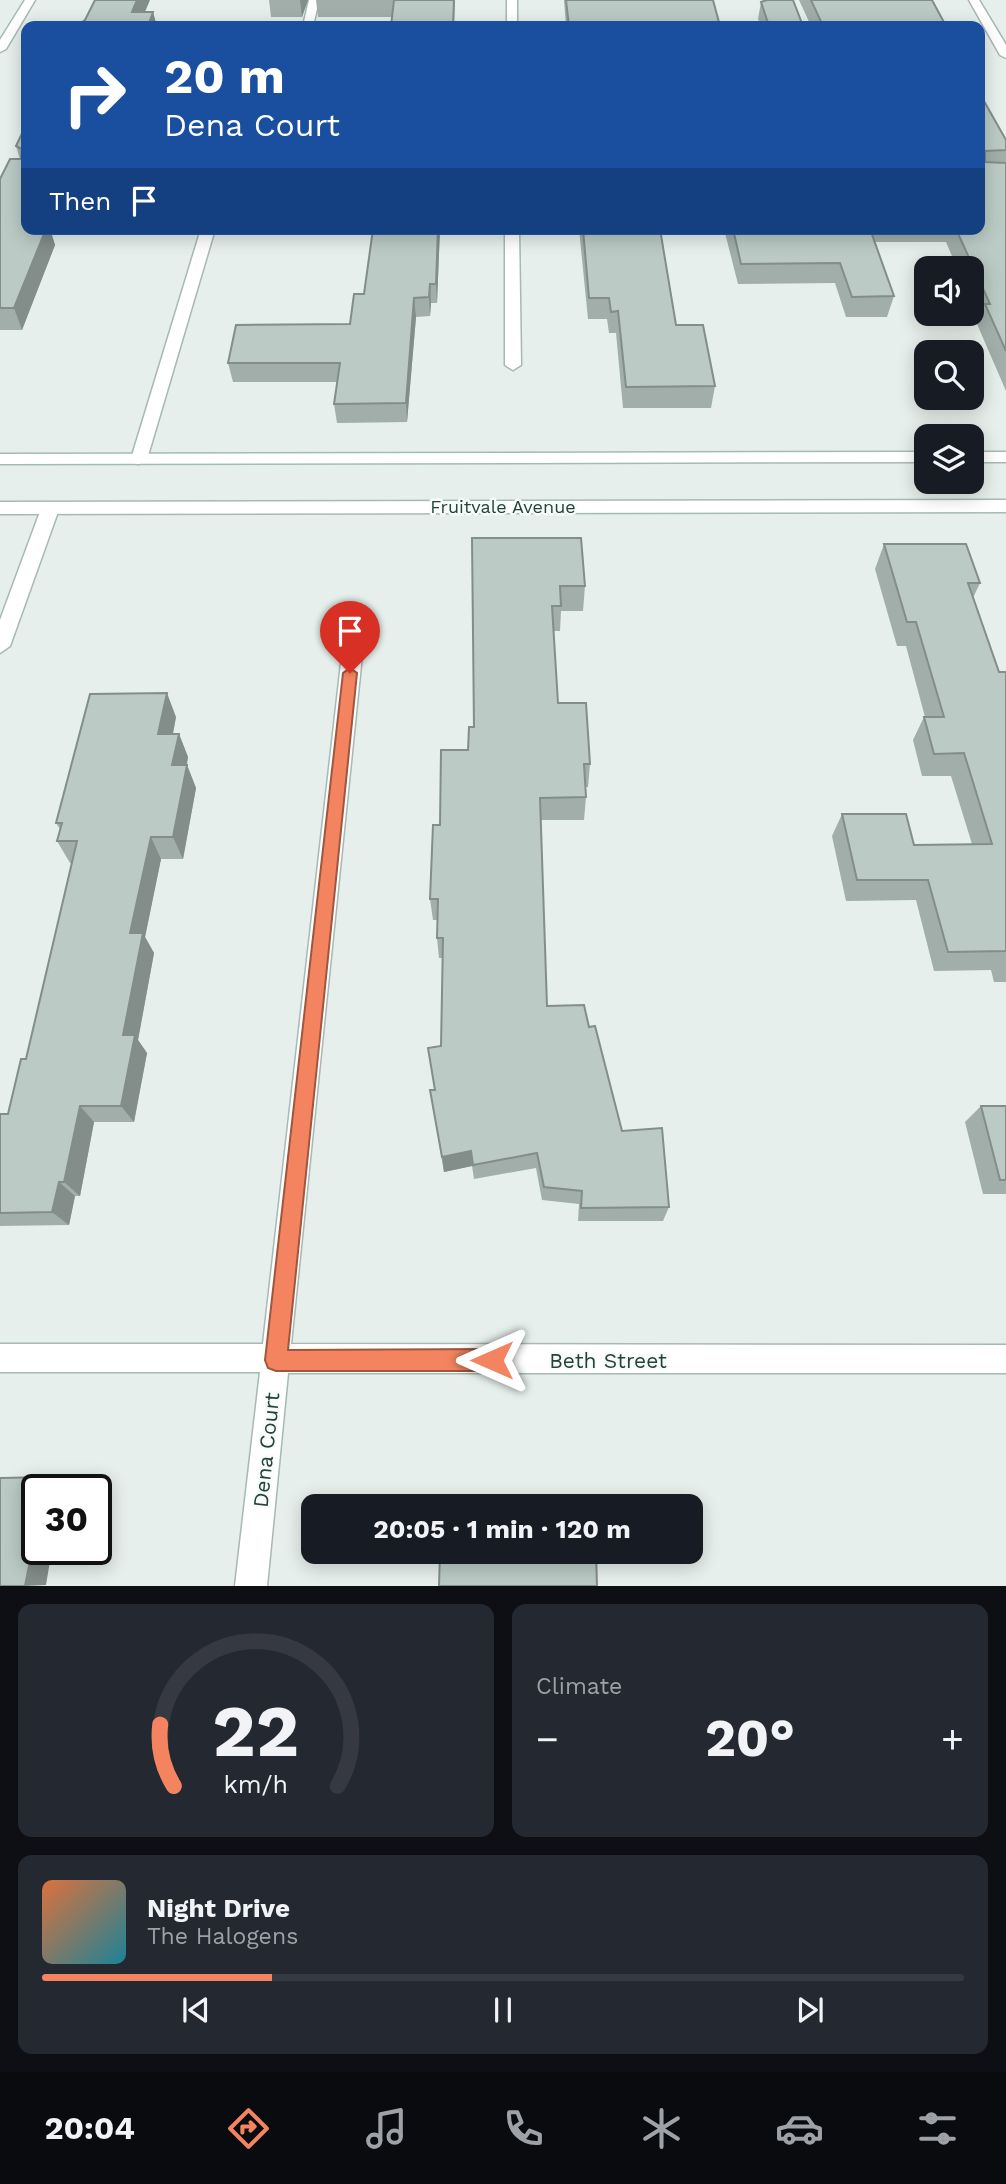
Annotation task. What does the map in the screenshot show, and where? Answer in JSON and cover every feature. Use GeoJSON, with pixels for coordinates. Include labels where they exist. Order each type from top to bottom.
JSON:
{"type":"FeatureCollection","features":[{"type":"Feature","properties":{"kind":"main road"},"geometry":{"type":"LineString","coordinates":[[0,50],[30,0]]}},
{"type":"Feature","properties":{"kind":"main road"},"geometry":{"type":"LineString","coordinates":[[309,21],[314,0]]}},
{"type":"Feature","properties":{"kind":"main road"},"geometry":{"type":"LineString","coordinates":[[512,0],[512,21]]}},
{"type":"Feature","properties":{"kind":"main road"},"geometry":{"type":"LineString","coordinates":[[974,0],[1006,55]]}},
{"type":"Feature","properties":{"kind":"main road"},"geometry":{"type":"LineString","coordinates":[[0,43],[8,11]]}},
{"type":"Feature","properties":{"kind":"main road"},"geometry":{"type":"LineString","coordinates":[[139,459],[206,235]]}},
{"type":"Feature","properties":{"kind":"main road"},"geometry":{"type":"LineString","coordinates":[[512,235],[513,365]]}},
{"type":"Feature","properties":{"kind":"main road"},"geometry":{"type":"LineString","coordinates":[[0,458],[914,457]]}},
{"type":"Feature","properties":{"kind":"main road"},"geometry":{"type":"LineString","coordinates":[[984,457],[1006,457]]}},
{"type":"Feature","properties":{"kind":"main road","name":"Fruitvale Avenue"},"geometry":{"type":"LineString","coordinates":[[0,508],[1006,506]]}},
{"type":"Feature","properties":{"kind":"main road"},"geometry":{"type":"LineString","coordinates":[[0,646],[50,509]]}},
{"type":"Feature","properties":{"kind":"main road","name":"Dena Court"},"geometry":{"type":"LineString","coordinates":[[251,1586],[353,646]]}},
{"type":"Feature","properties":{"kind":"main road","name":"Beth Street"},"geometry":{"type":"LineString","coordinates":[[0,1358],[1006,1359]]}},
{"type":"Feature","properties":{"kind":"building"},"geometry":{"type":"Polygon","coordinates":[[[95,0],[137,0],[132,12],[153,12],[150,21],[85,20],[95,0]]]}},
{"type":"Feature","properties":{"kind":"building"},"geometry":{"type":"Polygon","coordinates":[[[394,0],[454,0],[453,21],[392,21],[394,0]]]}},
{"type":"Feature","properties":{"kind":"building"},"geometry":{"type":"Polygon","coordinates":[[[566,0],[713,0],[719,21],[568,21],[566,0]]]}},
{"type":"Feature","properties":{"kind":"building"},"geometry":{"type":"Polygon","coordinates":[[[793,0],[801,21],[767,21],[761,2],[793,0]]]}},
{"type":"Feature","properties":{"kind":"building"},"geometry":{"type":"Polygon","coordinates":[[[811,0],[932,0],[943,21],[821,21],[811,0]]]}},
{"type":"Feature","properties":{"kind":"building"},"geometry":{"type":"Polygon","coordinates":[[[985,103],[1006,140],[1006,150],[985,151],[985,103]]]}},
{"type":"Feature","properties":{"kind":"building"},"geometry":{"type":"Polygon","coordinates":[[[21,136],[21,148],[16,146],[21,136]]]}},
{"type":"Feature","properties":{"kind":"building"},"geometry":{"type":"Polygon","coordinates":[[[10,159],[21,159],[21,235],[44,235],[14,308],[0,308],[0,179],[10,159]]]}},
{"type":"Feature","properties":{"kind":"building"},"geometry":{"type":"Polygon","coordinates":[[[985,162],[1006,163],[1006,351],[985,304],[990,304],[984,291],[984,256],[968,256],[959,235],[985,235],[985,162]]]}},
{"type":"Feature","properties":{"kind":"building"},"geometry":{"type":"Polygon","coordinates":[[[372,235],[438,235],[436,284],[430,284],[429,297],[414,298],[406,403],[334,404],[340,363],[228,363],[236,325],[350,324],[354,294],[364,294],[372,235]]]}},
{"type":"Feature","properties":{"kind":"building"},"geometry":{"type":"Polygon","coordinates":[[[584,235],[661,235],[676,325],[703,325],[715,386],[626,387],[618,311],[611,312],[609,298],[589,298],[584,235]]]}},
{"type":"Feature","properties":{"kind":"building"},"geometry":{"type":"Polygon","coordinates":[[[734,235],[872,235],[894,296],[852,297],[840,263],[741,264],[734,235]]]}},
{"type":"Feature","properties":{"kind":"building"},"geometry":{"type":"Polygon","coordinates":[[[472,538],[581,538],[585,586],[560,586],[561,606],[552,606],[558,703],[586,703],[590,764],[584,764],[586,797],[540,798],[547,1006],[584,1005],[589,1027],[595,1026],[622,1131],[662,1128],[669,1207],[581,1208],[582,1191],[544,1187],[537,1153],[473,1165],[471,1151],[442,1157],[430,1090],[435,1090],[428,1048],[441,1046],[443,938],[437,938],[438,899],[430,899],[433,825],[440,825],[441,750],[468,750],[469,727],[474,727],[472,538]]]}},
{"type":"Feature","properties":{"kind":"building"},"geometry":{"type":"Polygon","coordinates":[[[884,544],[966,544],[980,583],[968,583],[999,672],[1006,672],[1006,951],[948,952],[928,880],[857,880],[842,814],[906,814],[914,845],[992,844],[964,753],[934,754],[924,717],[944,717],[916,622],[907,622],[884,544]]]}},
{"type":"Feature","properties":{"kind":"building"},"geometry":{"type":"Polygon","coordinates":[[[167,693],[158,734],[179,734],[172,765],[187,765],[173,837],[151,837],[130,933],[143,933],[123,1035],[135,1035],[121,1106],[80,1106],[64,1182],[59,1182],[52,1212],[0,1213],[0,1114],[8,1114],[21,1059],[26,1059],[77,841],[57,841],[62,823],[56,823],[90,694],[167,693]]]}},
{"type":"Feature","properties":{"kind":"building"},"geometry":{"type":"Polygon","coordinates":[[[981,1106],[1006,1106],[1006,1180],[1000,1180],[981,1106]]]}},
{"type":"Feature","properties":{"kind":"building"},"geometry":{"type":"Polygon","coordinates":[[[0,1478],[21,1478],[21,1565],[29,1565],[25,1586],[0,1586],[0,1478]]]}},
{"type":"Feature","properties":{"kind":"building"},"geometry":{"type":"Polygon","coordinates":[[[440,1564],[596,1564],[597,1586],[439,1586],[440,1564]]]}},
{"type":"Feature","properties":{"kind":"route"},"geometry":{"type":"LineString","coordinates":[[350,673],[276,1360],[492,1360]]}}]}
